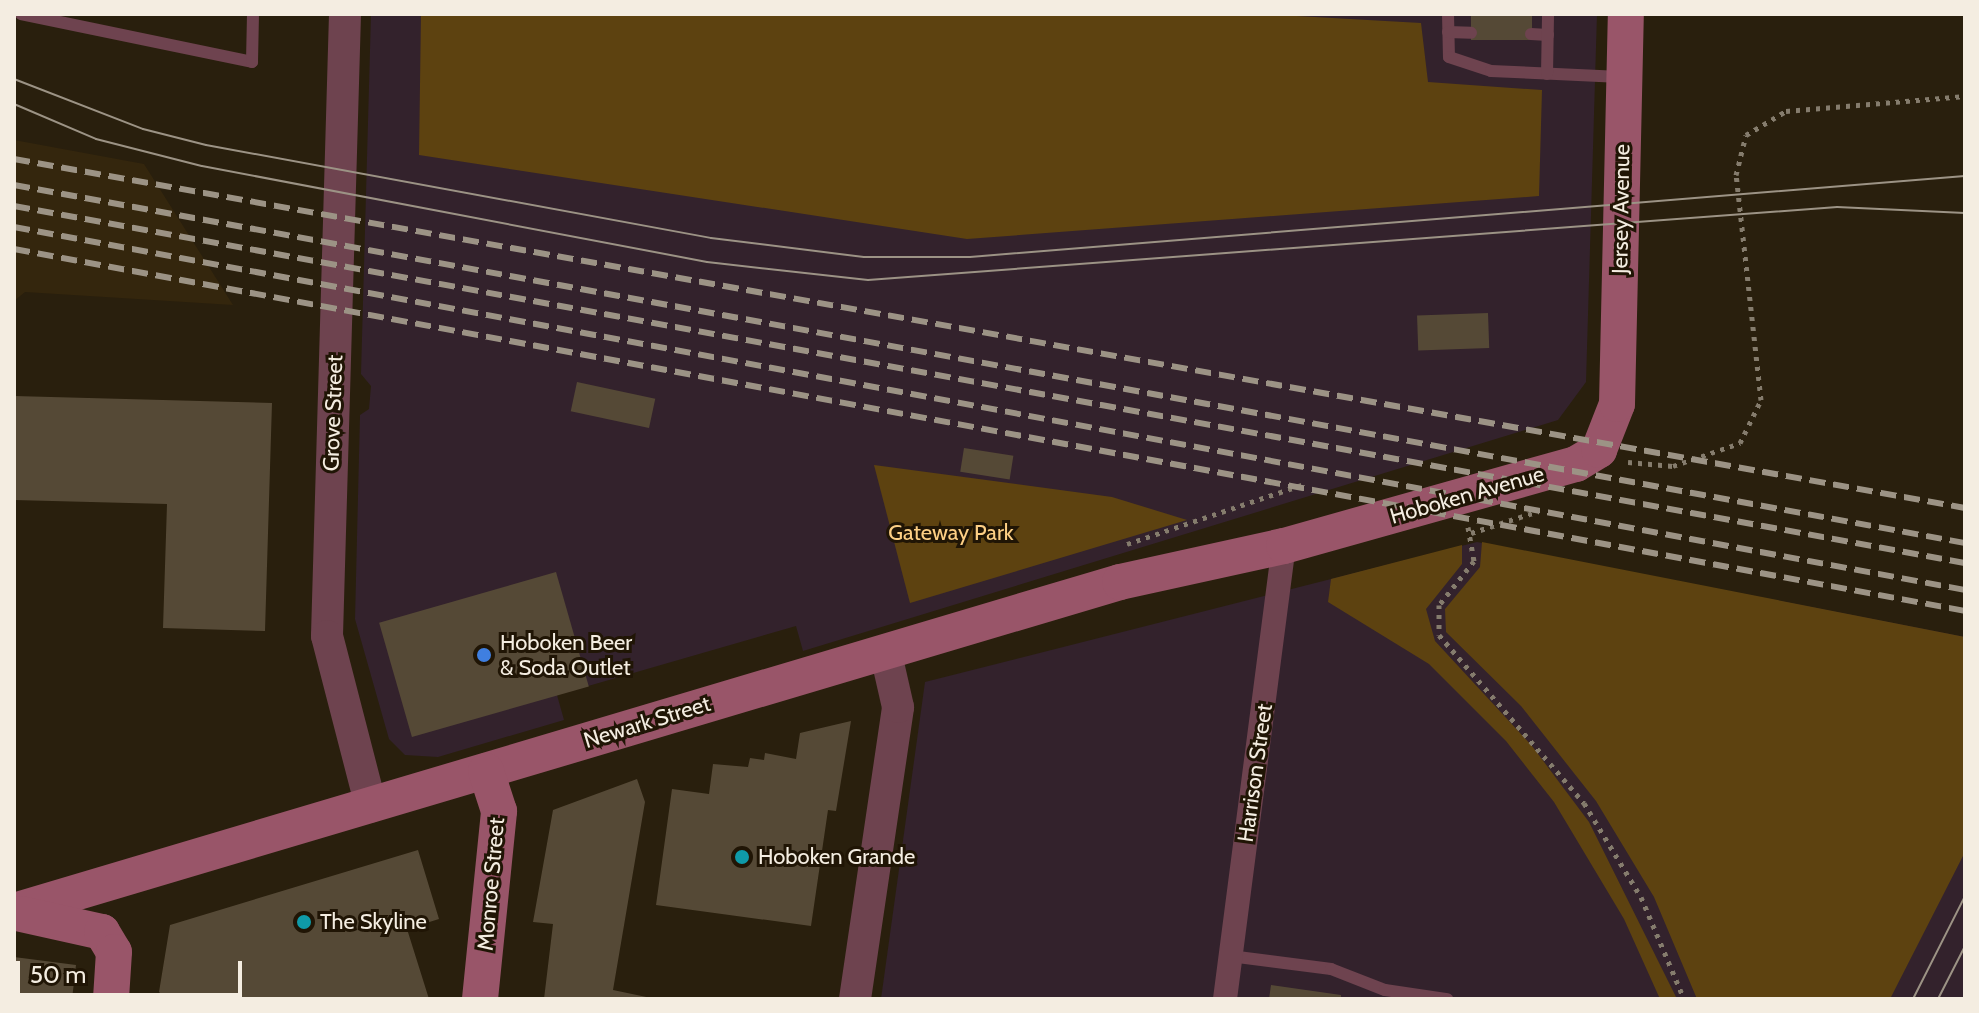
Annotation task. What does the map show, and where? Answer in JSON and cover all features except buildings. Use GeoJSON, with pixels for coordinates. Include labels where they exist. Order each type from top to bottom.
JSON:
{"type":"FeatureCollection","features":[{"type":"Feature","properties":{"kind":"main road","name":"Jersey Avenue"},"geometry":{"type":"LineString","coordinates":[[1587,457],[1599,450],[1617,404],[1626,14]]}},
{"type":"Feature","properties":{"kind":"main road","name":"Hoboken Avenue"},"geometry":{"type":"LineString","coordinates":[[1284,546],[1587,457]]}},
{"type":"Feature","properties":{"kind":"main road","name":"Newark Street"},"geometry":{"type":"LineString","coordinates":[[14,912],[1120,582],[1284,546]]}},
{"type":"Feature","properties":{"kind":"main road","name":"Monroe Street"},"geometry":{"type":"LineString","coordinates":[[480,999],[499,811],[486,771]]}},
{"type":"Feature","properties":{"kind":"main road"},"geometry":{"type":"LineString","coordinates":[[14,912],[102,932],[114,952],[111,999]]}},
{"type":"Feature","properties":{"kind":"street","name":"Grove Street"},"geometry":{"type":"LineString","coordinates":[[345,14],[327,636],[371,806]]}},
{"type":"Feature","properties":{"kind":"street","name":"Harrison Street"},"geometry":{"type":"LineString","coordinates":[[1225,999],[1284,546]]}},
{"type":"Feature","properties":{"kind":"street"},"geometry":{"type":"LineString","coordinates":[[855,999],[898,707],[885,650]]}},
{"type":"Feature","properties":{"kind":"lane"},"geometry":{"type":"LineString","coordinates":[[21,14],[252,62],[253,14]]}},
{"type":"Feature","properties":{"kind":"lane"},"geometry":{"type":"LineString","coordinates":[[1448,14],[1449,57],[1491,71],[1624,77]]}},
{"type":"Feature","properties":{"kind":"lane"},"geometry":{"type":"LineString","coordinates":[[1547,74],[1548,14]]}},
{"type":"Feature","properties":{"kind":"lane"},"geometry":{"type":"LineString","coordinates":[[1448,32],[1471,33]]}},
{"type":"Feature","properties":{"kind":"lane"},"geometry":{"type":"LineString","coordinates":[[1531,34],[1548,35]]}},
{"type":"Feature","properties":{"kind":"lane"},"geometry":{"type":"LineString","coordinates":[[1230,956],[1331,969],[1385,990],[1447,999]]}},
{"type":"Feature","properties":{"kind":"path"},"geometry":{"type":"LineString","coordinates":[[1587,457],[1673,466],[1740,443],[1761,400],[1736,175],[1746,135],[1786,111],[1965,96]]}},
{"type":"Feature","properties":{"kind":"path"},"geometry":{"type":"LineString","coordinates":[[1471,533],[1474,561],[1439,605],[1439,635],[1584,803],[1641,897],[1684,999]]}},
{"type":"Feature","properties":{"kind":"shaded area"},"geometry":{"type":"Polygon","coordinates":[[[371,14],[1597,14],[1586,382],[1558,420],[803,651],[796,626],[557,695],[564,720],[438,757],[405,755],[389,739],[355,619],[360,415],[369,409],[371,386],[361,374],[371,14]]]}},
{"type":"Feature","properties":{"kind":"shaded area"},"geometry":{"type":"Polygon","coordinates":[[[14,140],[144,164],[233,305],[25,292],[14,301],[14,140]]]}},
{"type":"Feature","properties":{"kind":"shaded area"},"geometry":{"type":"Polygon","coordinates":[[[1477,542],[1965,637],[1965,999],[881,999],[925,682],[1477,542]]]}},
{"type":"Feature","properties":{"kind":"green space"},"geometry":{"type":"Polygon","coordinates":[[[421,14],[1261,14],[1421,23],[1428,82],[1542,90],[1539,196],[967,239],[419,155],[421,14]]]}},
{"type":"Feature","properties":{"kind":"green space","name":"Gateway Park"},"geometry":{"type":"Polygon","coordinates":[[[874,465],[1112,497],[1187,520],[910,603],[874,465]]]}},
{"type":"Feature","properties":{"kind":"green space"},"geometry":{"type":"Polygon","coordinates":[[[1482,542],[1965,637],[1965,852],[1890,999],[1697,999],[1654,897],[1596,801],[1521,706],[1446,632],[1445,609],[1480,567],[1482,542]]]}},
{"type":"Feature","properties":{"kind":"green space"},"geometry":{"type":"Polygon","coordinates":[[[1462,545],[1462,564],[1426,609],[1435,641],[1532,746],[1589,822],[1677,999],[1660,999],[1624,919],[1554,802],[1506,741],[1429,664],[1328,602],[1331,579],[1462,545]]]}},
{"type":"Feature","properties":{"kind":"tram line"},"geometry":{"type":"LineString","coordinates":[[14,79],[143,129],[206,145],[711,238],[864,257],[970,257],[1965,176]]}},
{"type":"Feature","properties":{"kind":"tram line"},"geometry":{"type":"LineString","coordinates":[[14,104],[96,139],[202,166],[707,262],[868,280],[1837,207],[1965,213]]}},
{"type":"Feature","properties":{"kind":"tram line"},"geometry":{"type":"LineString","coordinates":[[1913,999],[1965,896]]}},
{"type":"Feature","properties":{"kind":"tram line"},"geometry":{"type":"LineString","coordinates":[[1938,999],[1965,946]]}},
{"type":"Feature","properties":{"kind":"railway"},"geometry":{"type":"LineString","coordinates":[[14,159],[1965,508]]}},
{"type":"Feature","properties":{"kind":"railway"},"geometry":{"type":"LineString","coordinates":[[14,185],[1965,543]]}},
{"type":"Feature","properties":{"kind":"railway"},"geometry":{"type":"LineString","coordinates":[[14,206],[1965,563]]}},
{"type":"Feature","properties":{"kind":"railway"},"geometry":{"type":"LineString","coordinates":[[14,227],[1965,590]]}},
{"type":"Feature","properties":{"kind":"railway"},"geometry":{"type":"LineString","coordinates":[[14,249],[1965,611]]}},
{"type":"Feature","properties":{"kind":"place","name":"Hoboken Beer & Soda Outlet"},"geometry":{"type":"Point","coordinates":[484,655]}},
{"type":"Feature","properties":{"kind":"place","name":"Hoboken Grande"},"geometry":{"type":"Point","coordinates":[742,857]}},
{"type":"Feature","properties":{"kind":"place","name":"The Skyline"},"geometry":{"type":"Point","coordinates":[304,922]}}]}
